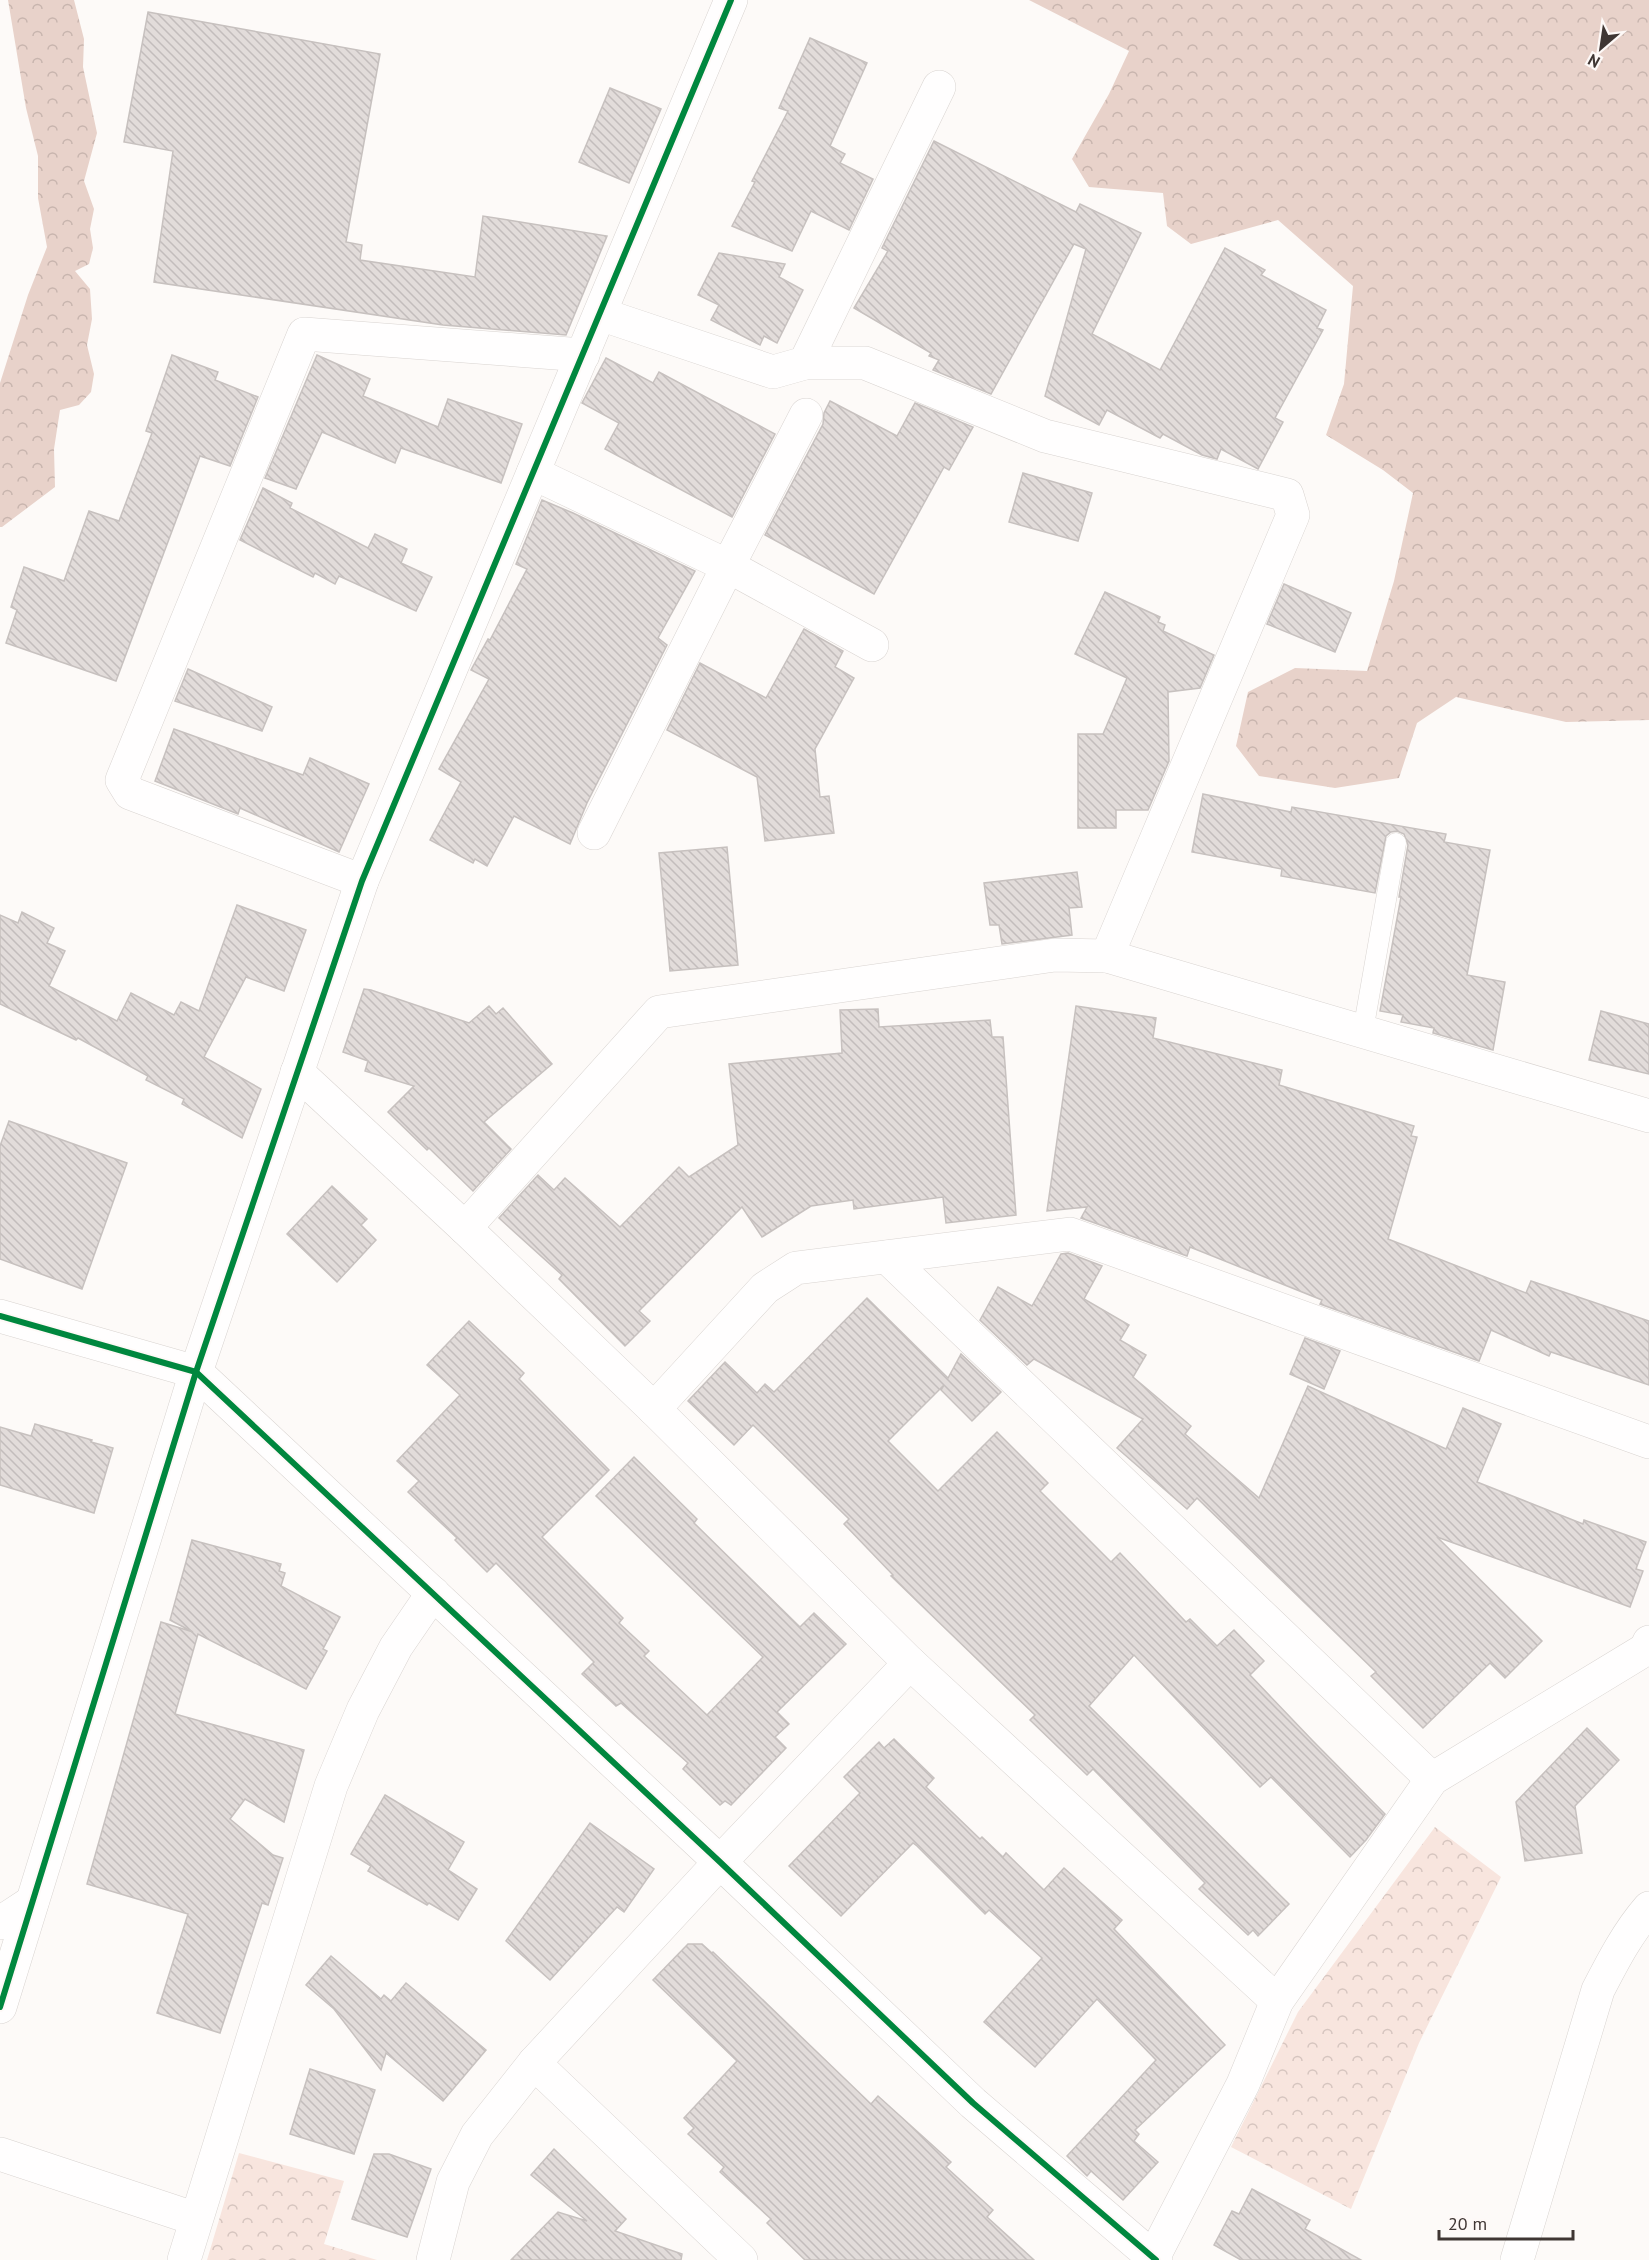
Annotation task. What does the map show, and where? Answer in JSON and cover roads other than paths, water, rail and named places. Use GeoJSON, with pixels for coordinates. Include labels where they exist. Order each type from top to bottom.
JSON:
{"type":"FeatureCollection","features":[{"type":"Feature","properties":{"kind":"street"},"geometry":{"type":"LineString","coordinates":[[0,2007],[196,1372],[362,881],[730,0]]}},
{"type":"Feature","properties":{"kind":"street"},"geometry":{"type":"LineString","coordinates":[[805,363],[939,87]]}},
{"type":"Feature","properties":{"kind":"street"},"geometry":{"type":"LineString","coordinates":[[600,314],[774,372],[805,363],[865,363],[1045,436],[1287,495],[1293,515],[1107,956]]}},
{"type":"Feature","properties":{"kind":"street"},"geometry":{"type":"LineString","coordinates":[[362,881],[130,793],[122,780],[304,334],[583,355]]}},
{"type":"Feature","properties":{"kind":"street"},"geometry":{"type":"LineString","coordinates":[[594,833],[806,415]]}},
{"type":"Feature","properties":{"kind":"street"},"geometry":{"type":"LineString","coordinates":[[533,472],[728,566],[872,645]]}},
{"type":"Feature","properties":{"kind":"street"},"geometry":{"type":"LineString","coordinates":[[465,1228],[659,1012],[1055,955],[1107,956],[1649,1116]]}},
{"type":"Feature","properties":{"kind":"street"},"geometry":{"type":"LineString","coordinates":[[297,1072],[465,1228],[654,1409],[910,1663],[1277,2001]]}},
{"type":"Feature","properties":{"kind":"street"},"geometry":{"type":"LineString","coordinates":[[654,1409],[765,1288],[796,1268],[1070,1234],[1649,1442]]}},
{"type":"Feature","properties":{"kind":"street"},"geometry":{"type":"LineString","coordinates":[[887,1257],[1432,1779]]}},
{"type":"Feature","properties":{"kind":"street"},"geometry":{"type":"LineString","coordinates":[[0,1316],[196,1372],[720,1862],[973,2103],[1154,2260],[1243,2084],[1277,2001],[1432,1779],[1646,1649],[1649,1642]]}},
{"type":"Feature","properties":{"kind":"street"},"geometry":{"type":"LineString","coordinates":[[183,2260],[331,1786],[363,1710],[396,1647],[434,1593]]}},
{"type":"Feature","properties":{"kind":"street"},"geometry":{"type":"LineString","coordinates":[[433,2260],[453,2182],[477,2135],[534,2063],[720,1862],[910,1663]]}},
{"type":"Feature","properties":{"kind":"street"},"geometry":{"type":"LineString","coordinates":[[0,1923],[32,1902]]}},
{"type":"Feature","properties":{"kind":"street"},"geometry":{"type":"LineString","coordinates":[[1517,2260],[1598,1990],[1621,1947],[1649,1908]]}},
{"type":"Feature","properties":{"kind":"street"},"geometry":{"type":"LineString","coordinates":[[534,2063],[741,2260]]}},
{"type":"Feature","properties":{"kind":"street"},"geometry":{"type":"LineString","coordinates":[[0,2154],[196,2219]]}},
{"type":"Feature","properties":{"kind":"lane"},"geometry":{"type":"LineString","coordinates":[[1363,1031],[1396,843]]}}]}
